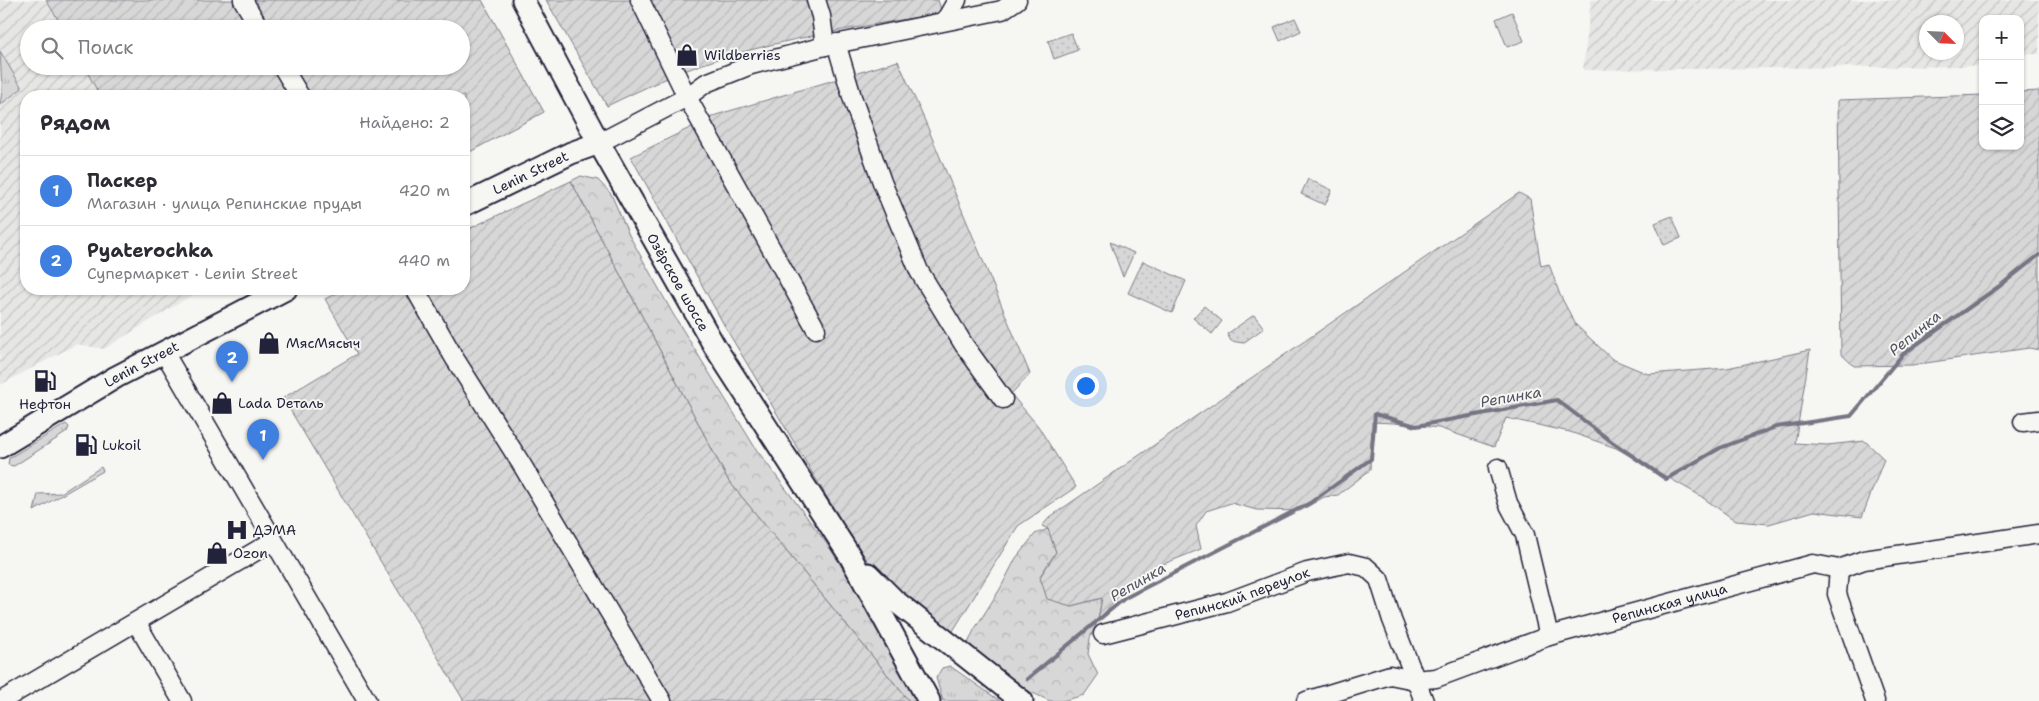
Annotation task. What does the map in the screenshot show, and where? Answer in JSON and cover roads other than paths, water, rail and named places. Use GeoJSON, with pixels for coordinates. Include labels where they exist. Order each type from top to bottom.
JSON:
{"type":"FeatureCollection","features":[{"type":"Feature","properties":{"kind":"main road","name":"Озёрское шоссе"},"geometry":{"type":"LineString","coordinates":[[523,0],[599,143],[715,347],[850,556]]}},
{"type":"Feature","properties":{"kind":"main road","name":"Lenin Street"},"geometry":{"type":"LineString","coordinates":[[470,202],[571,153],[599,143]]}},
{"type":"Feature","properties":{"kind":"main road","name":"Lenin Street"},"geometry":{"type":"LineString","coordinates":[[0,446],[74,401],[274,295]]}},
{"type":"Feature","properties":{"kind":"main road"},"geometry":{"type":"LineString","coordinates":[[850,556],[929,701]]}},
{"type":"Feature","properties":{"kind":"main road"},"geometry":{"type":"LineString","coordinates":[[850,556],[894,600],[1022,701]]}},
{"type":"Feature","properties":{"kind":"street"},"geometry":{"type":"LineString","coordinates":[[242,0],[254,20]]}},
{"type":"Feature","properties":{"kind":"street"},"geometry":{"type":"LineString","coordinates":[[640,0],[687,97],[816,329]]}},
{"type":"Feature","properties":{"kind":"street"},"geometry":{"type":"LineString","coordinates":[[816,0],[882,182],[919,271],[964,346],[1003,400]]}},
{"type":"Feature","properties":{"kind":"street"},"geometry":{"type":"LineString","coordinates":[[945,21],[957,0]]}},
{"type":"Feature","properties":{"kind":"street"},"geometry":{"type":"LineString","coordinates":[[599,143],[687,97],[706,83],[750,65],[831,44],[1002,10],[1016,0]]}},
{"type":"Feature","properties":{"kind":"street"},"geometry":{"type":"LineString","coordinates":[[287,75],[296,90]]}},
{"type":"Feature","properties":{"kind":"street"},"geometry":{"type":"LineString","coordinates":[[418,295],[455,359],[522,465],[662,701]]}},
{"type":"Feature","properties":{"kind":"street"},"geometry":{"type":"LineString","coordinates":[[164,352],[367,701]]}},
{"type":"Feature","properties":{"kind":"street"},"geometry":{"type":"LineString","coordinates":[[1498,468],[1508,503],[1525,535],[1549,636]]}},
{"type":"Feature","properties":{"kind":"street"},"geometry":{"type":"LineString","coordinates":[[1874,701],[1836,594],[1839,569],[1864,560],[2039,534]]}},
{"type":"Feature","properties":{"kind":"street"},"geometry":{"type":"LineString","coordinates":[[1,701],[273,541]]}},
{"type":"Feature","properties":{"kind":"street","name":"Репинский переулок"},"geometry":{"type":"LineString","coordinates":[[1103,634],[1227,602],[1307,572],[1349,564],[1366,566],[1379,579],[1392,620],[1416,680]]}},
{"type":"Feature","properties":{"kind":"street","name":"Репинская улица"},"geometry":{"type":"LineString","coordinates":[[1306,701],[1390,675],[1416,680],[1436,678],[1549,636],[1813,564],[1839,569]]}},
{"type":"Feature","properties":{"kind":"street"},"geometry":{"type":"LineString","coordinates":[[136,622],[182,701]]}},
{"type":"Feature","properties":{"kind":"street"},"geometry":{"type":"LineString","coordinates":[[1416,680],[1424,701]]}},
{"type":"Feature","properties":{"kind":"waterway","name":"Репинка"},"geometry":{"type":"LineString","coordinates":[[1027,679],[1125,598],[1310,503],[1371,459],[1375,414],[1416,426],[1557,400],[1612,442],[1666,479],[1720,448],[1776,427],[1851,416],[1903,354],[2001,285],[2039,255]]}},
{"type":"Feature","properties":{"kind":"place","name":"Wildberries"},"geometry":{"type":"Point","coordinates":[687,55]}},
{"type":"Feature","properties":{"kind":"place","name":"МясМясыч"},"geometry":{"type":"Point","coordinates":[269,343]}},
{"type":"Feature","properties":{"kind":"place","name":"Нефтон"},"geometry":{"type":"Point","coordinates":[45,381]}},
{"type":"Feature","properties":{"kind":"place","name":"Pyaterochka"},"geometry":{"type":"Point","coordinates":[232,382]}},
{"type":"Feature","properties":{"kind":"place","name":"Lada Dеталь"},"geometry":{"type":"Point","coordinates":[222,403]}},
{"type":"Feature","properties":{"kind":"place","name":"Lukoil"},"geometry":{"type":"Point","coordinates":[86,445]}},
{"type":"Feature","properties":{"kind":"place","name":"Паскер"},"geometry":{"type":"Point","coordinates":[263,460]}},
{"type":"Feature","properties":{"kind":"place","name":"ДЭМА"},"geometry":{"type":"Point","coordinates":[237,530]}},
{"type":"Feature","properties":{"kind":"place","name":"Ozon"},"geometry":{"type":"Point","coordinates":[217,553]}}]}
